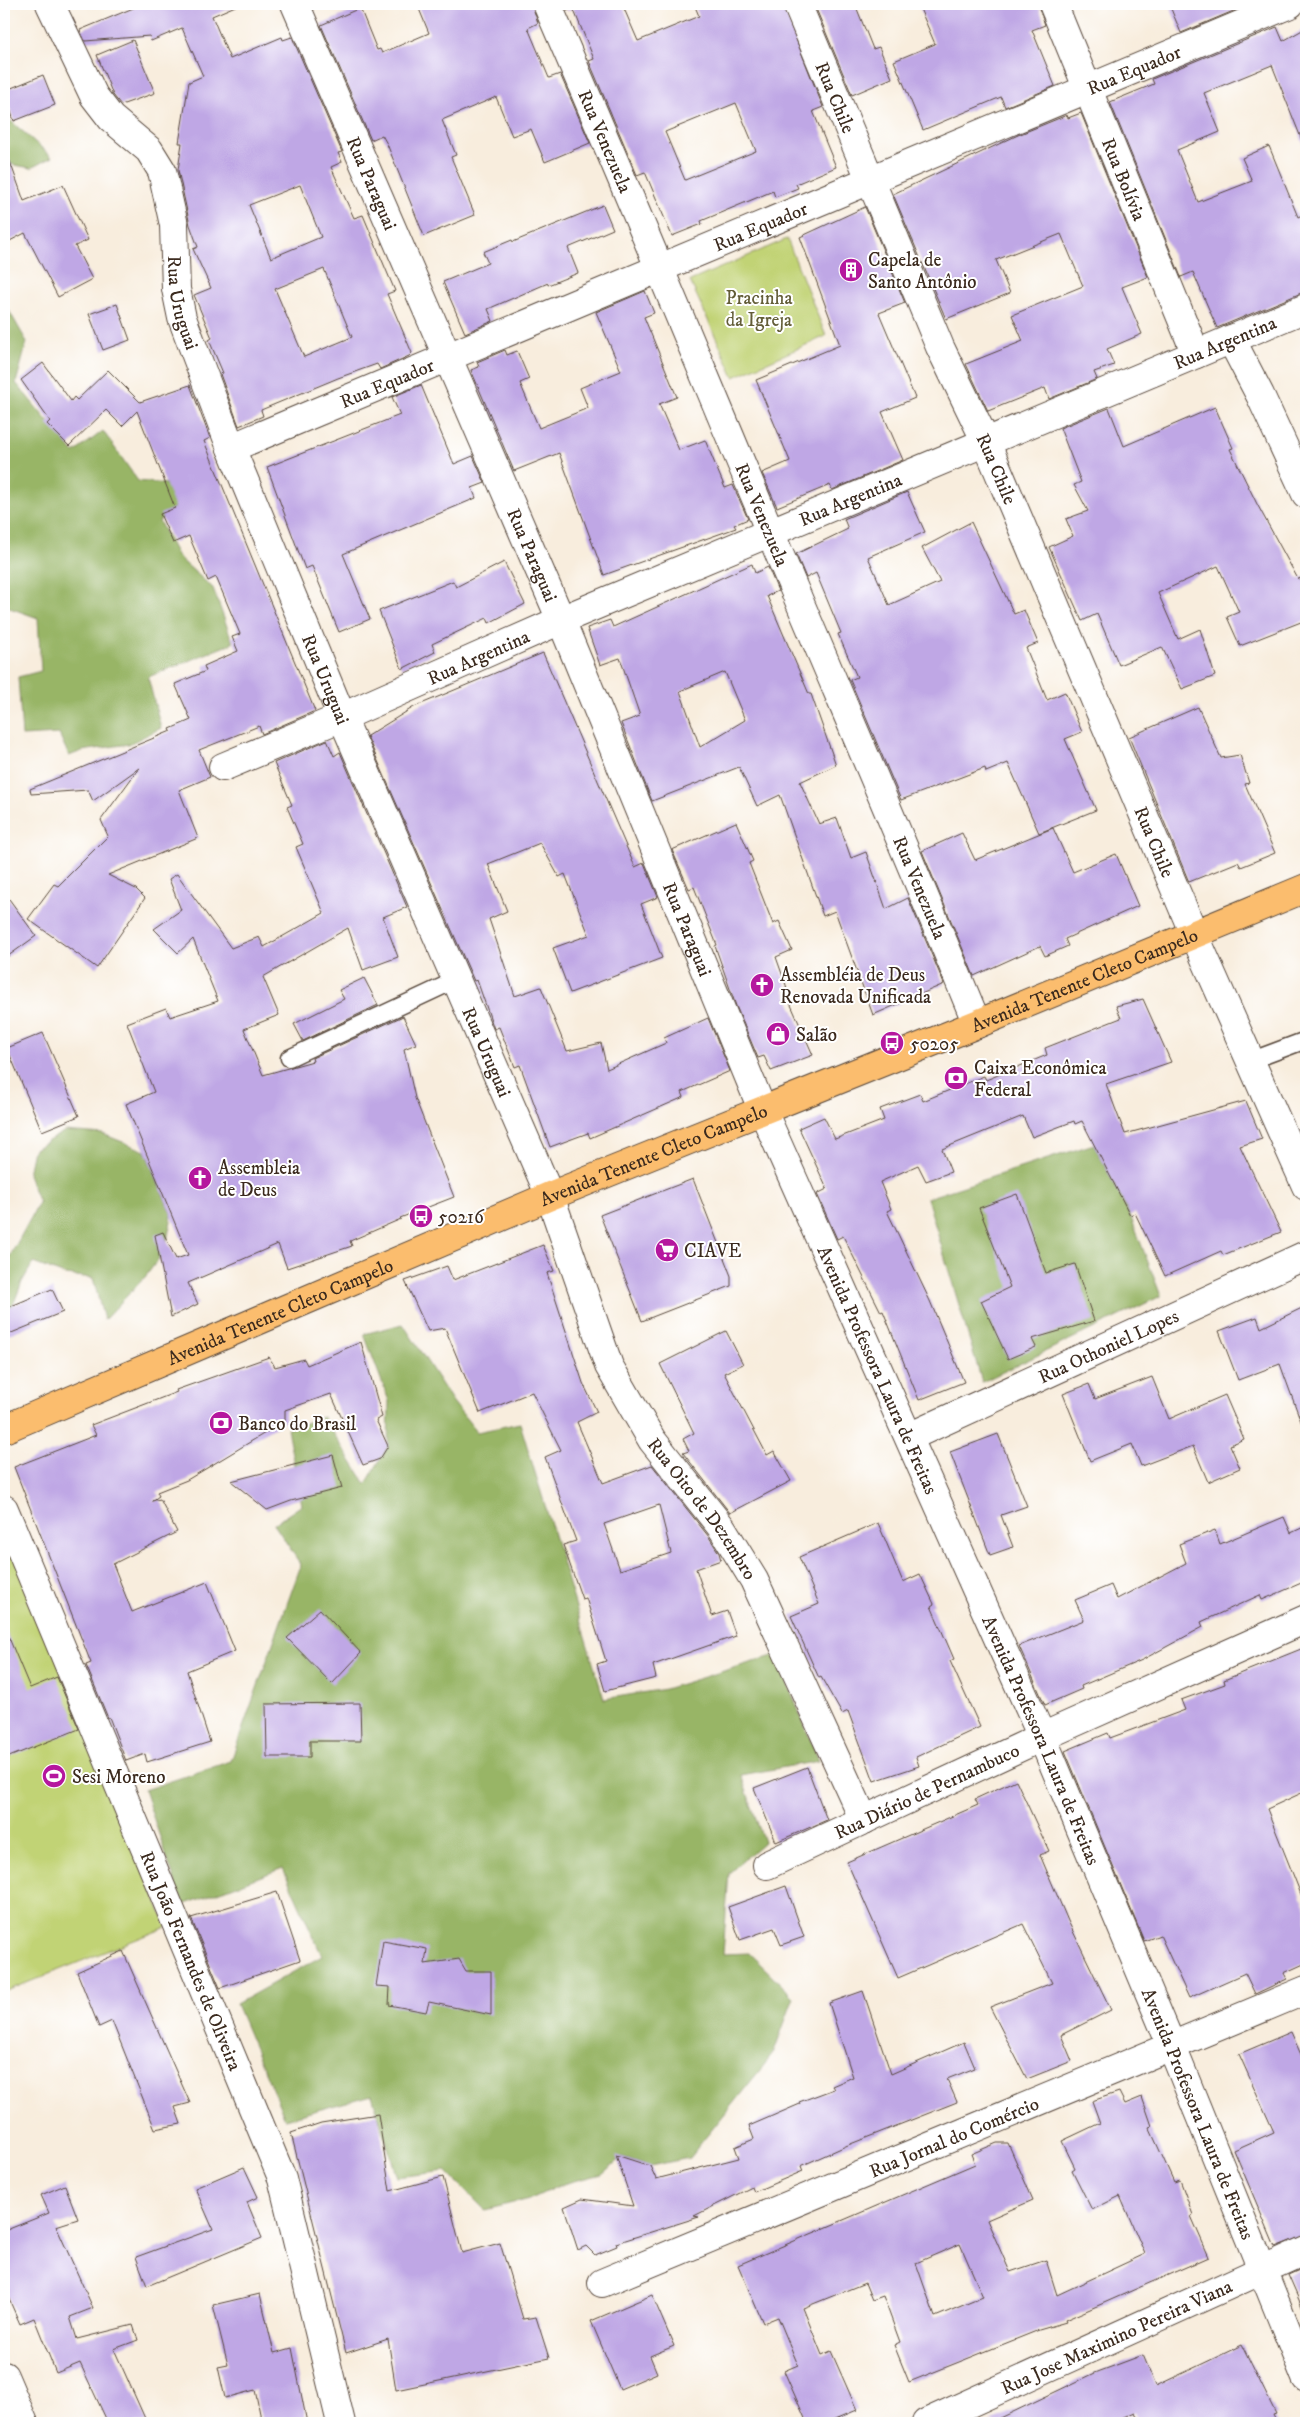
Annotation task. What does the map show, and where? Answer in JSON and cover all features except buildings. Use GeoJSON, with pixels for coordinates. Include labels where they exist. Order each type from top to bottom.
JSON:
{"type":"FeatureCollection","features":[{"type":"Feature","properties":{"kind":"main road","name":"Avenida Tenente Cleto Campelo"},"geometry":{"type":"LineString","coordinates":[[4,1429],[550,1196],[977,1024],[1306,888]]}},
{"type":"Feature","properties":{"kind":"street","name":"Rua Paraguai"},"geometry":{"type":"LineString","coordinates":[[295,4],[561,620],[762,1109]]}},
{"type":"Feature","properties":{"kind":"street","name":"Rua Venezuela"},"geometry":{"type":"LineString","coordinates":[[547,4],[661,268],[770,532],[895,823],[977,1024]]}},
{"type":"Feature","properties":{"kind":"street","name":"Rua Chile"},"geometry":{"type":"LineString","coordinates":[[797,4],[940,347],[986,442],[1194,934],[1306,1186]]}},
{"type":"Feature","properties":{"kind":"street","name":"Rua Bolívia"},"geometry":{"type":"LineString","coordinates":[[1053,4],[1196,354]]}},
{"type":"Feature","properties":{"kind":"street","name":"Rua Equador"},"geometry":{"type":"LineString","coordinates":[[231,448],[1290,4]]}},
{"type":"Feature","properties":{"kind":"street","name":"Rua Uruguai"},"geometry":{"type":"LineString","coordinates":[[53,5],[94,96],[111,118],[149,150],[162,171],[174,225],[178,303],[231,448],[342,717],[550,1196]]}},
{"type":"Feature","properties":{"kind":"street","name":"Rua Argentina"},"geometry":{"type":"LineString","coordinates":[[223,767],[342,717],[561,620],[1306,308]]}},
{"type":"Feature","properties":{"kind":"street"},"geometry":{"type":"LineString","coordinates":[[1231,339],[1260,395],[1306,494]]}},
{"type":"Feature","properties":{"kind":"street","name":"Avenida Professora Laura de Freitas"},"geometry":{"type":"LineString","coordinates":[[762,1109],[1042,1737],[1172,2047],[1306,2378]]}},
{"type":"Feature","properties":{"kind":"street","name":"Rua Oito de Dezembro"},"geometry":{"type":"LineString","coordinates":[[550,1196],[609,1366],[652,1440],[722,1528],[754,1580],[864,1820]]}},
{"type":"Feature","properties":{"kind":"street","name":"Rua Othoniel Lopes"},"geometry":{"type":"LineString","coordinates":[[909,1438],[1306,1255]]}},
{"type":"Feature","properties":{"kind":"street","name":"Rua João Fernandes de Oliveira"},"geometry":{"type":"LineString","coordinates":[[4,1509],[282,2178],[342,2423]]}},
{"type":"Feature","properties":{"kind":"street","name":"Rua Diário de Pernambuco"},"geometry":{"type":"LineString","coordinates":[[767,1865],[1042,1737],[1306,1619]]}},
{"type":"Feature","properties":{"kind":"street","name":"Rua Jornal do Comércio"},"geometry":{"type":"LineString","coordinates":[[602,2283],[1306,1990]]}},
{"type":"Feature","properties":{"kind":"street","name":"Rua Jose Maximino Pereira Viana"},"geometry":{"type":"LineString","coordinates":[[926,2423],[1306,2250]]}},
{"type":"Feature","properties":{"kind":"street"},"geometry":{"type":"LineString","coordinates":[[4,2376],[24,2423]]}},
{"type":"Feature","properties":{"kind":"lane"},"geometry":{"type":"LineString","coordinates":[[289,1058],[456,980]]}},
{"type":"Feature","properties":{"kind":"lane"},"geometry":{"type":"LineString","coordinates":[[1250,1061],[1306,1040]]}},
{"type":"Feature","properties":{"kind":"green space"},"geometry":{"type":"Polygon","coordinates":[[[4,115],[52,157],[31,168],[4,163],[4,115]]]}},
{"type":"Feature","properties":{"kind":"green space","name":"Pracinha da Igreja"},"geometry":{"type":"Polygon","coordinates":[[[787,239],[826,336],[734,377],[690,281],[787,239]]]}},
{"type":"Feature","properties":{"kind":"green space"},"geometry":{"type":"Polygon","coordinates":[[[4,302],[27,342],[16,383],[74,453],[103,431],[138,481],[167,484],[177,505],[159,521],[178,557],[213,588],[233,643],[148,677],[161,728],[129,744],[82,751],[69,756],[59,734],[22,736],[18,677],[41,671],[38,618],[7,607],[4,571],[4,302]]]}},
{"type":"Feature","properties":{"kind":"green space"},"geometry":{"type":"Polygon","coordinates":[[[65,1131],[103,1134],[145,1151],[172,1216],[165,1250],[146,1276],[104,1320],[93,1278],[65,1275],[33,1263],[22,1282],[12,1308],[4,1302],[4,1267],[39,1203],[28,1174],[33,1150],[65,1131]]]}},
{"type":"Feature","properties":{"kind":"green space"},"geometry":{"type":"Polygon","coordinates":[[[1094,1144],[1130,1215],[1161,1296],[982,1382],[927,1198],[1094,1144]]]}},
{"type":"Feature","properties":{"kind":"green space"},"geometry":{"type":"Polygon","coordinates":[[[403,1324],[453,1402],[477,1432],[520,1423],[604,1699],[665,1689],[776,1655],[819,1761],[741,1775],[764,1842],[729,1873],[723,1954],[749,1953],[794,1997],[773,2054],[689,2158],[650,2166],[622,2157],[602,2174],[563,2184],[533,2198],[485,2210],[446,2171],[397,2177],[372,2095],[285,2119],[236,2004],[322,1956],[283,1868],[183,1905],[144,1790],[231,1761],[301,1565],[274,1524],[302,1505],[287,1429],[323,1417],[366,1484],[388,1446],[389,1401],[364,1334],[403,1324]]]}},
{"type":"Feature","properties":{"kind":"green space","name":"Sesi Moreno"},"geometry":{"type":"Polygon","coordinates":[[[4,1529],[167,1927],[4,1992],[4,1529]]]}},
{"type":"Feature","properties":{"kind":"place","name":"Capela de Santo Antônio"},"geometry":{"type":"Point","coordinates":[851,270]}},
{"type":"Feature","properties":{"kind":"place","name":"Assembléia de Deus Renovada Unificada"},"geometry":{"type":"Point","coordinates":[762,985]}},
{"type":"Feature","properties":{"kind":"place","name":"Salão"},"geometry":{"type":"Point","coordinates":[778,1034]}},
{"type":"Feature","properties":{"kind":"place","name":"50205"},"geometry":{"type":"Point","coordinates":[892,1043]}},
{"type":"Feature","properties":{"kind":"place","name":"Caixa Econômica Federal"},"geometry":{"type":"Point","coordinates":[956,1078]}},
{"type":"Feature","properties":{"kind":"place","name":"Assembleia de Deus"},"geometry":{"type":"Point","coordinates":[200,1178]}},
{"type":"Feature","properties":{"kind":"place","name":"50216"},"geometry":{"type":"Point","coordinates":[421,1216]}},
{"type":"Feature","properties":{"kind":"place","name":"CIAVE"},"geometry":{"type":"Point","coordinates":[667,1250]}},
{"type":"Feature","properties":{"kind":"place","name":"Banco do Brasil"},"geometry":{"type":"Point","coordinates":[221,1423]}},
{"type":"Feature","properties":{"kind":"place","name":"Sesi Moreno"},"geometry":{"type":"Point","coordinates":[54,1776]}}]}
